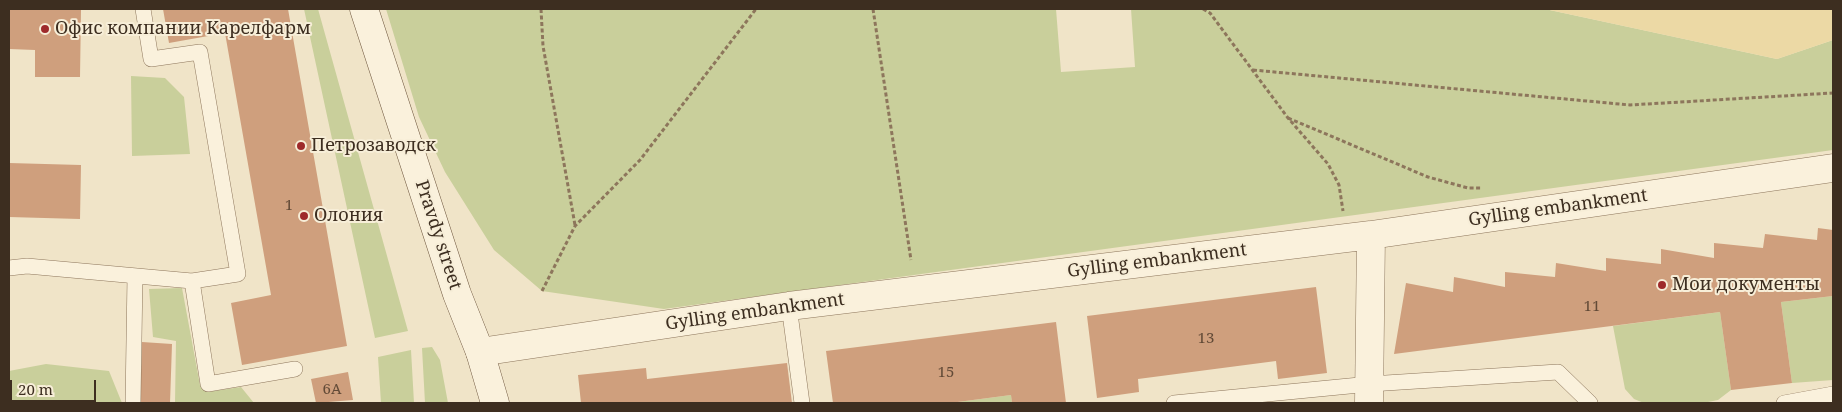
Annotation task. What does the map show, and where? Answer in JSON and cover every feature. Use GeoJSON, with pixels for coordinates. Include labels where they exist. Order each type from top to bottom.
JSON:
{"type":"FeatureCollection","features":[{"type":"Feature","properties":{"kind":"street","name":"Pravdy street"},"geometry":{"type":"LineString","coordinates":[[364,9],[458,294],[480,352],[494,403]]}},
{"type":"Feature","properties":{"kind":"street","name":"Gylling embankment"},"geometry":{"type":"LineString","coordinates":[[480,352],[789,306],[1371,235],[1833,168]]}},
{"type":"Feature","properties":{"kind":"street"},"geometry":{"type":"LineString","coordinates":[[1369,394],[1371,235]]}},
{"type":"Feature","properties":{"kind":"lane"},"geometry":{"type":"LineString","coordinates":[[9,268],[27,266],[192,281],[238,274],[200,52],[151,59],[143,9]]}},
{"type":"Feature","properties":{"kind":"lane"},"geometry":{"type":"LineString","coordinates":[[133,403],[135,276]]}},
{"type":"Feature","properties":{"kind":"lane"},"geometry":{"type":"LineString","coordinates":[[192,281],[208,384],[295,369]]}},
{"type":"Feature","properties":{"kind":"lane"},"geometry":{"type":"LineString","coordinates":[[789,306],[802,403]]}},
{"type":"Feature","properties":{"kind":"lane"},"geometry":{"type":"LineString","coordinates":[[1174,403],[1369,394],[1558,372],[1590,403]]}},
{"type":"Feature","properties":{"kind":"lane"},"geometry":{"type":"LineString","coordinates":[[1784,403],[1833,394]]}},
{"type":"Feature","properties":{"kind":"path"},"geometry":{"type":"LineString","coordinates":[[541,9],[543,46],[575,226]]}},
{"type":"Feature","properties":{"kind":"path"},"geometry":{"type":"LineString","coordinates":[[542,291],[575,226],[640,160],[756,9]]}},
{"type":"Feature","properties":{"kind":"path"},"geometry":{"type":"LineString","coordinates":[[873,9],[911,260]]}},
{"type":"Feature","properties":{"kind":"path"},"geometry":{"type":"LineString","coordinates":[[1203,9],[1210,13],[1288,118],[1328,164],[1339,185],[1344,216]]}},
{"type":"Feature","properties":{"kind":"path"},"geometry":{"type":"LineString","coordinates":[[1253,70],[1630,104],[1833,93]]}},
{"type":"Feature","properties":{"kind":"path"},"geometry":{"type":"LineString","coordinates":[[1288,118],[1428,177],[1468,188],[1486,188]]}},
{"type":"Feature","properties":{"kind":"green space"},"geometry":{"type":"Polygon","coordinates":[[[304,9],[318,9],[408,331],[375,338],[304,9]]]}},
{"type":"Feature","properties":{"kind":"green space"},"geometry":{"type":"Polygon","coordinates":[[[386,9],[1056,9],[1061,72],[1135,67],[1131,9],[1545,9],[1777,59],[1833,40],[1833,150],[664,309],[542,291],[494,250],[445,172],[419,117],[386,9]]]}},
{"type":"Feature","properties":{"kind":"green space"},"geometry":{"type":"Polygon","coordinates":[[[131,76],[165,78],[184,97],[190,154],[132,156],[131,76]]]}},
{"type":"Feature","properties":{"kind":"green space"},"geometry":{"type":"Polygon","coordinates":[[[182,288],[200,385],[207,392],[241,387],[254,403],[175,403],[176,341],[153,337],[149,289],[182,288]]]}},
{"type":"Feature","properties":{"kind":"green space"},"geometry":{"type":"Polygon","coordinates":[[[1833,296],[1833,380],[1792,383],[1781,302],[1833,296]]]}},
{"type":"Feature","properties":{"kind":"green space"},"geometry":{"type":"Polygon","coordinates":[[[1720,312],[1731,390],[1718,400],[1703,403],[1644,403],[1634,399],[1625,389],[1613,326],[1720,312]]]}},
{"type":"Feature","properties":{"kind":"green space"},"geometry":{"type":"Polygon","coordinates":[[[432,347],[440,360],[448,403],[425,403],[422,348],[432,347]]]}},
{"type":"Feature","properties":{"kind":"green space"},"geometry":{"type":"Polygon","coordinates":[[[411,350],[414,403],[381,403],[378,357],[411,350]]]}},
{"type":"Feature","properties":{"kind":"green space"},"geometry":{"type":"Polygon","coordinates":[[[46,364],[109,371],[122,403],[9,403],[9,371],[46,364]]]}},
{"type":"Feature","properties":{"kind":"green space"},"geometry":{"type":"Polygon","coordinates":[[[1011,395],[1012,403],[950,403],[1011,395]]]}},
{"type":"Feature","properties":{"kind":"sand"},"geometry":{"type":"Polygon","coordinates":[[[1545,9],[1833,9],[1833,40],[1777,59],[1545,9]]]}},
{"type":"Feature","properties":{"kind":"building","name":"Офис компании Карелфарм"},"geometry":{"type":"Polygon","coordinates":[[[9,9],[81,9],[80,77],[35,77],[35,50],[9,49],[9,9]]]}},
{"type":"Feature","properties":{"kind":"building"},"geometry":{"type":"Polygon","coordinates":[[[163,9],[288,9],[347,346],[242,365],[231,303],[271,295],[225,33],[169,43],[163,9]]]}},
{"type":"Feature","properties":{"kind":"building"},"geometry":{"type":"Polygon","coordinates":[[[9,163],[81,165],[80,219],[9,217],[9,163]]]}},
{"type":"Feature","properties":{"kind":"building"},"geometry":{"type":"Polygon","coordinates":[[[1818,228],[1833,230],[1833,296],[1781,302],[1792,383],[1731,390],[1720,312],[1394,354],[1406,283],[1453,292],[1454,277],[1505,287],[1505,272],[1555,277],[1556,263],[1606,271],[1606,258],[1661,264],[1661,249],[1714,258],[1714,243],[1763,248],[1765,234],[1817,240],[1818,228]]]}},
{"type":"Feature","properties":{"kind":"building"},"geometry":{"type":"Polygon","coordinates":[[[1316,287],[1327,373],[1278,379],[1276,361],[1138,379],[1139,392],[1097,398],[1087,316],[1316,287]]]}},
{"type":"Feature","properties":{"kind":"building"},"geometry":{"type":"Polygon","coordinates":[[[1056,322],[1066,403],[1012,403],[1011,395],[950,403],[833,403],[826,351],[1056,322]]]}},
{"type":"Feature","properties":{"kind":"building"},"geometry":{"type":"Polygon","coordinates":[[[142,342],[172,344],[170,403],[140,403],[142,342]]]}},
{"type":"Feature","properties":{"kind":"building"},"geometry":{"type":"Polygon","coordinates":[[[787,363],[792,403],[581,403],[578,375],[646,368],[647,379],[787,363]]]}},
{"type":"Feature","properties":{"kind":"building"},"geometry":{"type":"Polygon","coordinates":[[[348,372],[353,400],[316,403],[311,379],[348,372]]]}},
{"type":"Feature","properties":{"kind":"place","name":"Офис компании Карелфарм"},"geometry":{"type":"Point","coordinates":[45,29]}},
{"type":"Feature","properties":{"kind":"place","name":"Петрозаводск"},"geometry":{"type":"Point","coordinates":[301,146]}},
{"type":"Feature","properties":{"kind":"place","name":"Олония"},"geometry":{"type":"Point","coordinates":[304,216]}},
{"type":"Feature","properties":{"kind":"place","name":"Мои документы"},"geometry":{"type":"Point","coordinates":[1662,285]}}]}
